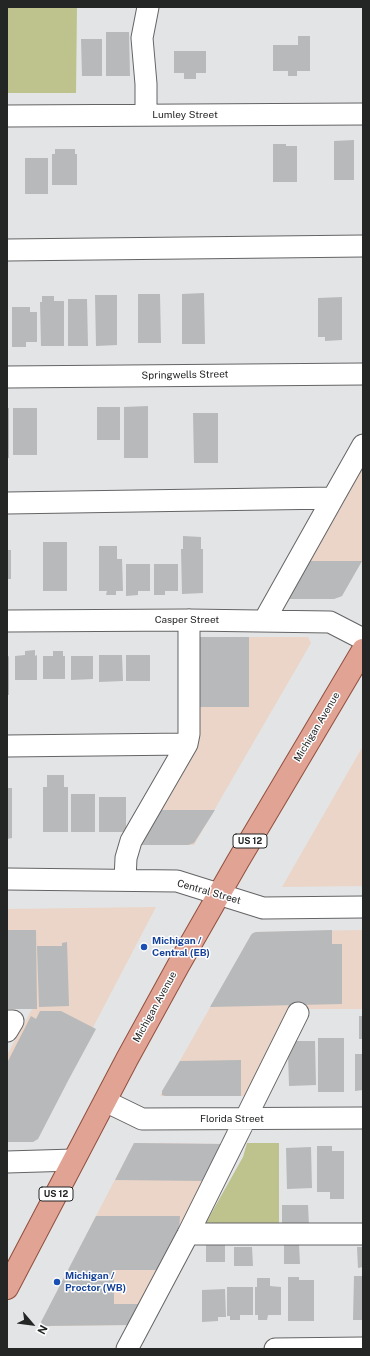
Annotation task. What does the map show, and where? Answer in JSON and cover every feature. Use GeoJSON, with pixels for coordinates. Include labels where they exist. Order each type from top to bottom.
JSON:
{"type":"FeatureCollection","features":[{"type":"Feature","properties":{"kind":"main road","name":"Michigan Avenue"},"geometry":{"type":"LineString","coordinates":[[7,1288],[130,1053],[219,894],[363,650]]}},
{"type":"Feature","properties":{"kind":"street"},"geometry":{"type":"LineString","coordinates":[[146,115],[146,84],[142,38],[148,7]]}},
{"type":"Feature","properties":{"kind":"street","name":"Lumley Street"},"geometry":{"type":"LineString","coordinates":[[7,116],[363,114]]}},
{"type":"Feature","properties":{"kind":"street"},"geometry":{"type":"LineString","coordinates":[[7,250],[363,246]]}},
{"type":"Feature","properties":{"kind":"street","name":"Springwells Street"},"geometry":{"type":"LineString","coordinates":[[7,377],[363,374]]}},
{"type":"Feature","properties":{"kind":"street"},"geometry":{"type":"LineString","coordinates":[[264,621],[363,446]]}},
{"type":"Feature","properties":{"kind":"street"},"geometry":{"type":"LineString","coordinates":[[7,503],[333,498]]}},
{"type":"Feature","properties":{"kind":"street"},"geometry":{"type":"LineString","coordinates":[[125,880],[126,858],[131,841],[187,744],[189,734],[189,620]]}},
{"type":"Feature","properties":{"kind":"street","name":"Casper Street"},"geometry":{"type":"LineString","coordinates":[[7,621],[189,620],[330,622],[363,639]]}},
{"type":"Feature","properties":{"kind":"street"},"geometry":{"type":"LineString","coordinates":[[7,746],[187,744]]}},
{"type":"Feature","properties":{"kind":"street","name":"Central Street"},"geometry":{"type":"LineString","coordinates":[[7,879],[177,881],[263,908],[363,907]]}},
{"type":"Feature","properties":{"kind":"street"},"geometry":{"type":"LineString","coordinates":[[127,1349],[188,1234],[298,1013]]}},
{"type":"Feature","properties":{"kind":"street"},"geometry":{"type":"LineString","coordinates":[[7,1020],[13,1021],[7,1031]]}},
{"type":"Feature","properties":{"kind":"street","name":"Florida Street"},"geometry":{"type":"LineString","coordinates":[[105,1101],[142,1120],[363,1118]]}},
{"type":"Feature","properties":{"kind":"street"},"geometry":{"type":"LineString","coordinates":[[7,1162],[74,1160]]}},
{"type":"Feature","properties":{"kind":"street"},"geometry":{"type":"LineString","coordinates":[[188,1234],[363,1234]]}},
{"type":"Feature","properties":{"kind":"street"},"geometry":{"type":"LineString","coordinates":[[275,1349],[363,1348]]}},
{"type":"Feature","properties":{"kind":"shaded area"},"geometry":{"type":"Polygon","coordinates":[[[363,462],[363,559],[342,596],[334,599],[284,599],[363,462]]]}},
{"type":"Feature","properties":{"kind":"shaded area"},"geometry":{"type":"Polygon","coordinates":[[[199,637],[308,637],[311,643],[194,845],[142,845],[190,755],[199,637]]]}},
{"type":"Feature","properties":{"kind":"shaded area"},"geometry":{"type":"Polygon","coordinates":[[[363,746],[363,886],[282,887],[363,746]]]}},
{"type":"Feature","properties":{"kind":"shaded area"},"geometry":{"type":"Polygon","coordinates":[[[156,907],[33,1142],[7,1142],[7,1055],[32,1009],[7,1009],[7,909],[156,907]]]}},
{"type":"Feature","properties":{"kind":"shaded area"},"geometry":{"type":"Polygon","coordinates":[[[363,930],[363,1009],[292,1009],[251,1096],[160,1096],[251,935],[256,932],[363,930]]]}},
{"type":"Feature","properties":{"kind":"shaded area"},"geometry":{"type":"Polygon","coordinates":[[[134,1143],[226,1144],[132,1325],[43,1326],[41,1322],[134,1143]]]}},
{"type":"Feature","properties":{"kind":"green space"},"geometry":{"type":"Polygon","coordinates":[[[7,7],[77,7],[76,93],[7,93],[7,7]]]}},
{"type":"Feature","properties":{"kind":"green space"},"geometry":{"type":"Polygon","coordinates":[[[247,1143],[279,1143],[279,1229],[203,1228],[243,1157],[247,1143]]]}},
{"type":"Feature","properties":{"kind":"building"},"geometry":{"type":"Polygon","coordinates":[[[106,32],[129,32],[130,76],[106,76],[106,32]]]}},
{"type":"Feature","properties":{"kind":"building"},"geometry":{"type":"Polygon","coordinates":[[[298,36],[310,36],[310,71],[297,71],[297,76],[288,76],[288,71],[273,71],[273,45],[298,45],[298,36]]]}},
{"type":"Feature","properties":{"kind":"building"},"geometry":{"type":"Polygon","coordinates":[[[81,39],[102,39],[102,76],[82,76],[81,39]]]}},
{"type":"Feature","properties":{"kind":"building"},"geometry":{"type":"Polygon","coordinates":[[[174,51],[206,51],[206,73],[196,73],[196,79],[184,79],[184,73],[174,73],[174,51]]]}},
{"type":"Feature","properties":{"kind":"building"},"geometry":{"type":"Polygon","coordinates":[[[354,140],[354,180],[334,180],[334,141],[354,140]]]}},
{"type":"Feature","properties":{"kind":"building"},"geometry":{"type":"Polygon","coordinates":[[[273,144],[297,146],[297,182],[273,182],[273,144]]]}},
{"type":"Feature","properties":{"kind":"building"},"geometry":{"type":"Polygon","coordinates":[[[55,149],[75,149],[75,154],[77,154],[77,185],[52,185],[52,154],[55,154],[55,149]]]}},
{"type":"Feature","properties":{"kind":"building"},"geometry":{"type":"Polygon","coordinates":[[[25,158],[48,158],[48,194],[25,194],[25,158]]]}},
{"type":"Feature","properties":{"kind":"building"},"geometry":{"type":"Polygon","coordinates":[[[204,293],[205,344],[182,344],[182,294],[204,293]]]}},
{"type":"Feature","properties":{"kind":"building"},"geometry":{"type":"Polygon","coordinates":[[[138,294],[160,294],[161,343],[138,343],[138,294]]]}},
{"type":"Feature","properties":{"kind":"building"},"geometry":{"type":"Polygon","coordinates":[[[95,295],[117,295],[117,345],[96,346],[95,295]]]}},
{"type":"Feature","properties":{"kind":"building"},"geometry":{"type":"Polygon","coordinates":[[[42,296],[54,296],[54,301],[64,301],[64,346],[41,346],[40,302],[42,302],[42,296]]]}},
{"type":"Feature","properties":{"kind":"building"},"geometry":{"type":"Polygon","coordinates":[[[342,297],[342,340],[325,341],[325,337],[318,337],[318,298],[342,297]]]}},
{"type":"Feature","properties":{"kind":"building"},"geometry":{"type":"Polygon","coordinates":[[[68,299],[87,299],[88,346],[68,346],[68,299]]]}},
{"type":"Feature","properties":{"kind":"building"},"geometry":{"type":"Polygon","coordinates":[[[12,307],[30,307],[30,312],[37,312],[37,342],[26,342],[26,347],[12,347],[12,307]]]}},
{"type":"Feature","properties":{"kind":"building"},"geometry":{"type":"Polygon","coordinates":[[[148,406],[148,458],[124,458],[124,407],[148,406]]]}},
{"type":"Feature","properties":{"kind":"building"},"geometry":{"type":"Polygon","coordinates":[[[97,407],[120,407],[120,440],[97,440],[97,407]]]}},
{"type":"Feature","properties":{"kind":"building"},"geometry":{"type":"Polygon","coordinates":[[[7,408],[9,408],[9,458],[7,458],[7,408]]]}},
{"type":"Feature","properties":{"kind":"building"},"geometry":{"type":"Polygon","coordinates":[[[13,408],[37,408],[37,455],[13,455],[13,408]]]}},
{"type":"Feature","properties":{"kind":"building"},"geometry":{"type":"Polygon","coordinates":[[[193,413],[218,413],[218,463],[194,463],[193,413]]]}},
{"type":"Feature","properties":{"kind":"building"},"geometry":{"type":"Polygon","coordinates":[[[183,536],[201,537],[201,549],[203,549],[203,593],[182,594],[181,549],[183,549],[183,536]]]}},
{"type":"Feature","properties":{"kind":"building"},"geometry":{"type":"Polygon","coordinates":[[[43,542],[67,542],[67,591],[43,591],[43,542]]]}},
{"type":"Feature","properties":{"kind":"building"},"geometry":{"type":"Polygon","coordinates":[[[99,546],[117,546],[117,559],[122,559],[123,591],[116,591],[116,595],[106,595],[107,591],[99,591],[99,546]]]}},
{"type":"Feature","properties":{"kind":"building"},"geometry":{"type":"Polygon","coordinates":[[[7,550],[11,550],[11,579],[7,579],[7,550]]]}},
{"type":"Feature","properties":{"kind":"building"},"geometry":{"type":"Polygon","coordinates":[[[306,561],[362,561],[342,596],[334,599],[284,599],[306,561]]]}},
{"type":"Feature","properties":{"kind":"building"},"geometry":{"type":"Polygon","coordinates":[[[126,564],[150,564],[150,591],[138,591],[138,595],[126,596],[126,564]]]}},
{"type":"Feature","properties":{"kind":"building"},"geometry":{"type":"Polygon","coordinates":[[[154,564],[178,564],[178,591],[165,591],[165,595],[154,595],[154,564]]]}},
{"type":"Feature","properties":{"kind":"building"},"geometry":{"type":"Polygon","coordinates":[[[199,637],[249,637],[249,707],[199,707],[199,637]]]}},
{"type":"Feature","properties":{"kind":"building"},"geometry":{"type":"Polygon","coordinates":[[[35,650],[35,656],[37,655],[37,680],[15,680],[15,656],[25,655],[25,651],[35,650]]]}},
{"type":"Feature","properties":{"kind":"building"},"geometry":{"type":"Polygon","coordinates":[[[53,651],[63,651],[63,656],[65,656],[65,679],[43,679],[43,656],[53,656],[53,651]]]}},
{"type":"Feature","properties":{"kind":"building"},"geometry":{"type":"Polygon","coordinates":[[[99,655],[122,655],[123,681],[99,682],[99,655]]]}},
{"type":"Feature","properties":{"kind":"building"},"geometry":{"type":"Polygon","coordinates":[[[126,655],[150,655],[150,681],[126,681],[126,655]]]}},
{"type":"Feature","properties":{"kind":"building"},"geometry":{"type":"Polygon","coordinates":[[[9,656],[9,695],[7,695],[7,657],[9,656]]]}},
{"type":"Feature","properties":{"kind":"building"},"geometry":{"type":"Polygon","coordinates":[[[71,656],[93,656],[93,679],[71,680],[71,656]]]}},
{"type":"Feature","properties":{"kind":"building"},"geometry":{"type":"Polygon","coordinates":[[[47,775],[64,775],[64,787],[68,787],[68,832],[43,832],[43,787],[47,787],[47,775]]]}},
{"type":"Feature","properties":{"kind":"building"},"geometry":{"type":"Polygon","coordinates":[[[7,788],[12,788],[12,838],[7,839],[7,788]]]}},
{"type":"Feature","properties":{"kind":"building"},"geometry":{"type":"Polygon","coordinates":[[[71,794],[95,794],[95,832],[71,832],[71,794]]]}},
{"type":"Feature","properties":{"kind":"building"},"geometry":{"type":"Polygon","coordinates":[[[99,797],[126,797],[126,832],[99,832],[99,797]]]}},
{"type":"Feature","properties":{"kind":"building"},"geometry":{"type":"Polygon","coordinates":[[[159,810],[215,810],[194,843],[188,845],[142,845],[142,839],[159,810]]]}},
{"type":"Feature","properties":{"kind":"building"},"geometry":{"type":"Polygon","coordinates":[[[7,930],[36,930],[37,1009],[7,1009],[7,930]]]}},
{"type":"Feature","properties":{"kind":"building"},"geometry":{"type":"Polygon","coordinates":[[[332,930],[332,944],[342,944],[342,1004],[210,1007],[253,933],[332,930]]]}},
{"type":"Feature","properties":{"kind":"building"},"geometry":{"type":"Polygon","coordinates":[[[67,942],[69,1006],[39,1007],[37,946],[62,946],[62,943],[67,942]]]}},
{"type":"Feature","properties":{"kind":"building"},"geometry":{"type":"Polygon","coordinates":[[[40,1011],[61,1011],[96,1029],[38,1139],[33,1142],[7,1142],[7,1063],[31,1016],[36,1019],[40,1011]]]}},
{"type":"Feature","properties":{"kind":"building"},"geometry":{"type":"Polygon","coordinates":[[[359,1016],[363,1016],[363,1039],[359,1039],[359,1016]]]}},
{"type":"Feature","properties":{"kind":"building"},"geometry":{"type":"Polygon","coordinates":[[[318,1038],[344,1038],[344,1092],[318,1092],[318,1038]]]}},
{"type":"Feature","properties":{"kind":"building"},"geometry":{"type":"Polygon","coordinates":[[[295,1041],[315,1041],[316,1085],[289,1086],[288,1053],[290,1053],[290,1047],[295,1041]]]}},
{"type":"Feature","properties":{"kind":"building"},"geometry":{"type":"Polygon","coordinates":[[[355,1054],[363,1054],[363,1090],[355,1091],[355,1054]]]}},
{"type":"Feature","properties":{"kind":"building"},"geometry":{"type":"Polygon","coordinates":[[[241,1060],[241,1096],[162,1095],[162,1091],[180,1061],[241,1060]]]}},
{"type":"Feature","properties":{"kind":"building"},"geometry":{"type":"Polygon","coordinates":[[[134,1143],[226,1144],[206,1181],[115,1180],[134,1143]]]}},
{"type":"Feature","properties":{"kind":"building"},"geometry":{"type":"Polygon","coordinates":[[[317,1146],[332,1146],[332,1151],[344,1151],[344,1199],[330,1199],[330,1192],[317,1192],[317,1146]]]}},
{"type":"Feature","properties":{"kind":"building"},"geometry":{"type":"Polygon","coordinates":[[[311,1147],[312,1188],[287,1189],[286,1148],[311,1147]]]}},
{"type":"Feature","properties":{"kind":"building"},"geometry":{"type":"Polygon","coordinates":[[[282,1205],[308,1205],[309,1226],[282,1227],[282,1205]]]}},
{"type":"Feature","properties":{"kind":"building"},"geometry":{"type":"Polygon","coordinates":[[[96,1216],[180,1216],[179,1233],[160,1270],[114,1270],[114,1304],[138,1304],[140,1308],[132,1325],[43,1326],[41,1322],[96,1216]]]}},
{"type":"Feature","properties":{"kind":"building"},"geometry":{"type":"Polygon","coordinates":[[[299,1244],[300,1264],[284,1264],[284,1245],[299,1244]]]}},
{"type":"Feature","properties":{"kind":"building"},"geometry":{"type":"Polygon","coordinates":[[[206,1245],[225,1245],[225,1262],[206,1262],[206,1245]]]}},
{"type":"Feature","properties":{"kind":"building"},"geometry":{"type":"Polygon","coordinates":[[[234,1247],[252,1247],[253,1266],[234,1266],[234,1247]]]}},
{"type":"Feature","properties":{"kind":"building"},"geometry":{"type":"Polygon","coordinates":[[[357,1247],[363,1247],[363,1267],[358,1268],[357,1247]]]}},
{"type":"Feature","properties":{"kind":"building"},"geometry":{"type":"Polygon","coordinates":[[[354,1276],[363,1276],[363,1320],[353,1320],[354,1276]]]}},
{"type":"Feature","properties":{"kind":"building"},"geometry":{"type":"Polygon","coordinates":[[[288,1277],[299,1277],[299,1280],[314,1280],[314,1321],[288,1321],[288,1277]]]}},
{"type":"Feature","properties":{"kind":"building"},"geometry":{"type":"Polygon","coordinates":[[[257,1278],[270,1278],[270,1286],[281,1287],[281,1315],[268,1315],[267,1320],[258,1320],[258,1315],[255,1315],[255,1287],[257,1287],[257,1278]]]}},
{"type":"Feature","properties":{"kind":"building"},"geometry":{"type":"Polygon","coordinates":[[[227,1287],[253,1287],[253,1315],[240,1315],[240,1320],[230,1320],[230,1316],[227,1316],[227,1287]]]}},
{"type":"Feature","properties":{"kind":"building"},"geometry":{"type":"Polygon","coordinates":[[[225,1289],[226,1317],[218,1317],[218,1321],[202,1322],[202,1290],[225,1289]]]}},
{"type":"Feature","properties":{"kind":"place","name":"Michigan / Central (EB)"},"geometry":{"type":"Point","coordinates":[144,947]}},
{"type":"Feature","properties":{"kind":"place","name":"Michigan / Proctor (WB)"},"geometry":{"type":"Point","coordinates":[57,1282]}}]}
